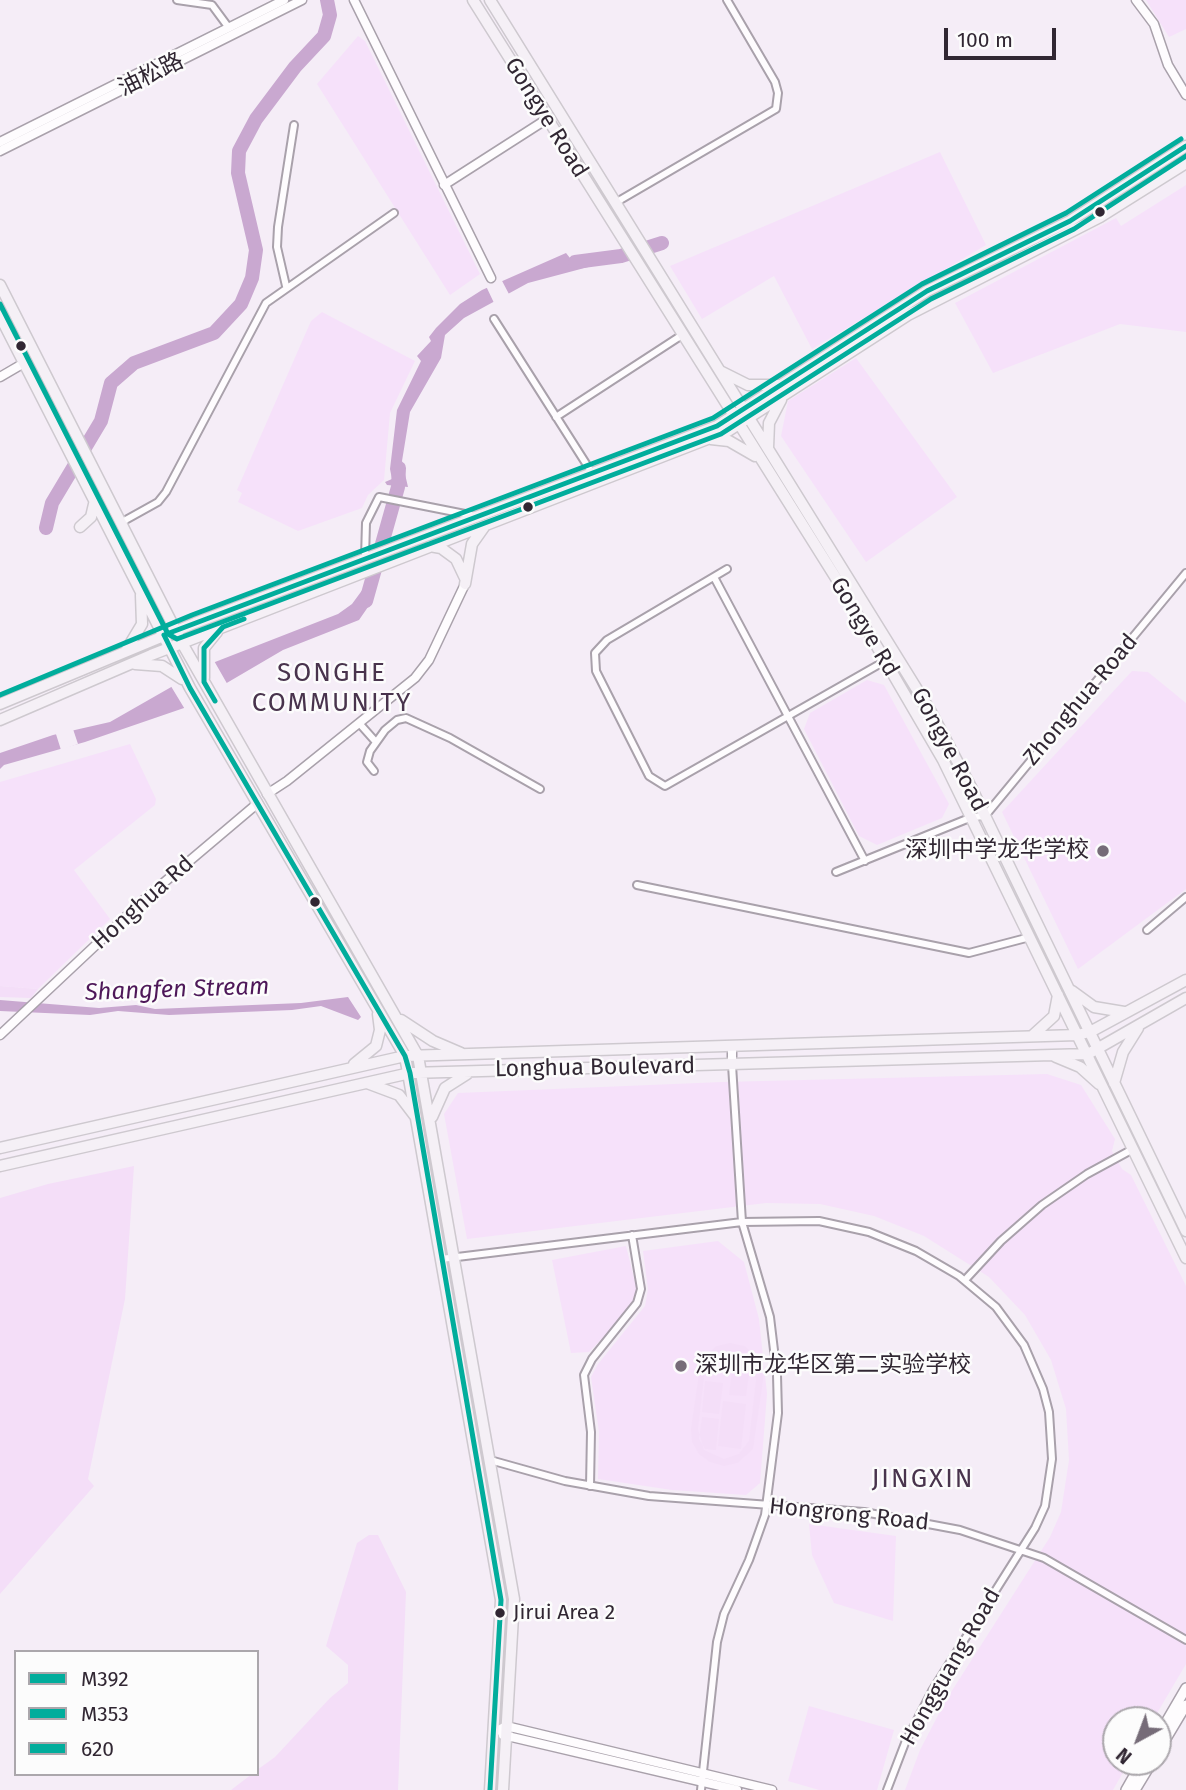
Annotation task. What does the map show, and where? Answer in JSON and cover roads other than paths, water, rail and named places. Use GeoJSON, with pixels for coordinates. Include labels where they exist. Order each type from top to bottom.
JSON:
{"type":"FeatureCollection","features":[{"type":"Feature","properties":{"kind":"main road","name":"Gongye Road"},"geometry":{"type":"LineString","coordinates":[[473,0],[620,235]]}},
{"type":"Feature","properties":{"kind":"main road","name":"Gongye Road"},"geometry":{"type":"LineString","coordinates":[[490,0],[931,712],[985,816],[1186,1231]]}},
{"type":"Feature","properties":{"kind":"main road"},"geometry":{"type":"LineString","coordinates":[[768,452],[767,432],[772,413],[787,388],[927,291],[1070,221],[1186,146]]}},
{"type":"Feature","properties":{"kind":"main road"},"geometry":{"type":"LineString","coordinates":[[0,720],[169,648],[707,439],[919,309],[1101,217],[1186,163]]}},
{"type":"Feature","properties":{"kind":"main road","name":"Gongye Rd"},"geometry":{"type":"LineString","coordinates":[[620,235],[885,661],[943,760],[1032,937],[1077,1035]]}},
{"type":"Feature","properties":{"kind":"main road"},"geometry":{"type":"LineString","coordinates":[[0,285],[182,643],[199,665],[204,682],[418,1056],[514,1599],[503,1790]]}},
{"type":"Feature","properties":{"kind":"main road"},"geometry":{"type":"LineString","coordinates":[[0,316],[164,635],[181,675],[405,1056],[501,1600],[490,1790]]}},
{"type":"Feature","properties":{"kind":"main road"},"geometry":{"type":"LineString","coordinates":[[714,364],[732,378],[748,385],[787,388]]}},
{"type":"Feature","properties":{"kind":"main road"},"geometry":{"type":"LineString","coordinates":[[0,704],[164,635],[592,472],[735,421]]}},
{"type":"Feature","properties":{"kind":"main road"},"geometry":{"type":"LineString","coordinates":[[707,439],[729,441],[759,458]]}},
{"type":"Feature","properties":{"kind":"main road"},"geometry":{"type":"LineString","coordinates":[[80,527],[91,517],[95,500]]}},
{"type":"Feature","properties":{"kind":"main road"},"geometry":{"type":"LineString","coordinates":[[465,584],[474,538],[487,524]]}},
{"type":"Feature","properties":{"kind":"main road"},"geometry":{"type":"LineString","coordinates":[[430,546],[441,548],[456,559],[464,570],[465,584]]}},
{"type":"Feature","properties":{"kind":"main road"},"geometry":{"type":"LineString","coordinates":[[121,653],[134,641],[141,627],[143,607],[138,584]]}},
{"type":"Feature","properties":{"kind":"main road"},"geometry":{"type":"LineString","coordinates":[[199,665],[205,645],[223,627]]}},
{"type":"Feature","properties":{"kind":"main road"},"geometry":{"type":"LineString","coordinates":[[128,665],[155,664],[181,675]]}},
{"type":"Feature","properties":{"kind":"main road","name":"Longhua Boulevard"},"geometry":{"type":"LineString","coordinates":[[0,1148],[405,1056],[1077,1035],[1090,1032],[1186,980]]}},
{"type":"Feature","properties":{"kind":"main road"},"geometry":{"type":"LineString","coordinates":[[1068,986],[1094,1007],[1113,1012],[1128,1012]]}},
{"type":"Feature","properties":{"kind":"main road"},"geometry":{"type":"LineString","coordinates":[[1032,1037],[1054,1016],[1057,991]]}},
{"type":"Feature","properties":{"kind":"main road","name":"Longhua Boulevard"},"geometry":{"type":"LineString","coordinates":[[0,1166],[410,1073],[1088,1054],[1186,998]]}},
{"type":"Feature","properties":{"kind":"main road"},"geometry":{"type":"LineString","coordinates":[[398,1017],[423,1036],[464,1054]]}},
{"type":"Feature","properties":{"kind":"main road"},"geometry":{"type":"LineString","coordinates":[[1114,1083],[1123,1052],[1146,1020]]}},
{"type":"Feature","properties":{"kind":"main road"},"geometry":{"type":"LineString","coordinates":[[347,1068],[373,1049],[382,1021]]}},
{"type":"Feature","properties":{"kind":"main road"},"geometry":{"type":"LineString","coordinates":[[1077,1035],[1186,1258]]}},
{"type":"Feature","properties":{"kind":"main road"},"geometry":{"type":"LineString","coordinates":[[1052,1055],[1080,1067],[1094,1078],[1111,1101]]}},
{"type":"Feature","properties":{"kind":"main road"},"geometry":{"type":"LineString","coordinates":[[431,1121],[439,1096],[445,1088],[475,1071]]}},
{"type":"Feature","properties":{"kind":"main road"},"geometry":{"type":"LineString","coordinates":[[363,1082],[399,1095],[418,1123]]}},
{"type":"Feature","properties":{"kind":"main road"},"geometry":{"type":"LineString","coordinates":[[1172,1712],[1186,1688]]}},
{"type":"Feature","properties":{"kind":"main road"},"geometry":{"type":"LineString","coordinates":[[1172,1728],[1186,1704]]}},
{"type":"Feature","properties":{"kind":"street"},"geometry":{"type":"LineString","coordinates":[[177,0],[212,5],[229,28]]}},
{"type":"Feature","properties":{"kind":"street","name":"油松路"},"geometry":{"type":"LineString","coordinates":[[0,142],[284,0]]}},
{"type":"Feature","properties":{"kind":"street","name":"油松路"},"geometry":{"type":"LineString","coordinates":[[0,151],[302,0]]}},
{"type":"Feature","properties":{"kind":"street"},"geometry":{"type":"LineString","coordinates":[[354,0],[491,278]]}},
{"type":"Feature","properties":{"kind":"street"},"geometry":{"type":"LineString","coordinates":[[615,203],[776,109],[778,93],[775,82],[727,0]]}},
{"type":"Feature","properties":{"kind":"street"},"geometry":{"type":"LineString","coordinates":[[1136,0],[1154,24],[1168,65],[1186,95]]}},
{"type":"Feature","properties":{"kind":"street"},"geometry":{"type":"LineString","coordinates":[[444,185],[547,119]]}},
{"type":"Feature","properties":{"kind":"street"},"geometry":{"type":"LineString","coordinates":[[286,286],[279,255],[278,227],[294,125]]}},
{"type":"Feature","properties":{"kind":"street"},"geometry":{"type":"LineString","coordinates":[[121,523],[158,502],[166,492],[258,311],[286,286],[394,213]]}},
{"type":"Feature","properties":{"kind":"street"},"geometry":{"type":"LineString","coordinates":[[494,318],[592,472]]}},
{"type":"Feature","properties":{"kind":"street"},"geometry":{"type":"LineString","coordinates":[[556,417],[682,335]]}},
{"type":"Feature","properties":{"kind":"street"},"geometry":{"type":"LineString","coordinates":[[0,377],[24,363]]}},
{"type":"Feature","properties":{"kind":"street"},"geometry":{"type":"LineString","coordinates":[[365,558],[368,516],[376,499],[384,496],[475,516]]}},
{"type":"Feature","properties":{"kind":"street"},"geometry":{"type":"LineString","coordinates":[[727,569],[603,642],[596,653],[596,671],[649,776],[665,786],[885,661]]}},
{"type":"Feature","properties":{"kind":"street","name":"Zhonghua Road"},"geometry":{"type":"LineString","coordinates":[[985,816],[1186,573]]}},
{"type":"Feature","properties":{"kind":"street"},"geometry":{"type":"LineString","coordinates":[[715,577],[865,861]]}},
{"type":"Feature","properties":{"kind":"street"},"geometry":{"type":"LineString","coordinates":[[267,794],[415,678],[425,666],[465,584]]}},
{"type":"Feature","properties":{"kind":"street"},"geometry":{"type":"LineString","coordinates":[[374,771],[366,759],[376,741],[397,720],[406,718],[450,738],[540,789]]}},
{"type":"Feature","properties":{"kind":"street"},"geometry":{"type":"LineString","coordinates":[[359,723],[376,741]]}},
{"type":"Feature","properties":{"kind":"street","name":"Honghua Rd"},"geometry":{"type":"LineString","coordinates":[[0,1035],[148,896],[258,803]]}},
{"type":"Feature","properties":{"kind":"street"},"geometry":{"type":"LineString","coordinates":[[836,872],[972,817],[985,816]]}},
{"type":"Feature","properties":{"kind":"street"},"geometry":{"type":"LineString","coordinates":[[636,886],[969,953],[1032,937]]}},
{"type":"Feature","properties":{"kind":"street"},"geometry":{"type":"LineString","coordinates":[[1147,930],[1186,897]]}},
{"type":"Feature","properties":{"kind":"street"},"geometry":{"type":"LineString","coordinates":[[702,1781],[717,1642],[730,1600],[755,1545],[767,1505],[778,1413],[776,1355],[764,1289],[742,1222],[732,1046]]}},
{"type":"Feature","properties":{"kind":"street"},"geometry":{"type":"LineString","coordinates":[[965,1280],[1002,1241],[1042,1205],[1087,1174],[1134,1149]]}},
{"type":"Feature","properties":{"kind":"street","name":"Hongguang Road"},"geometry":{"type":"LineString","coordinates":[[441,1259],[742,1222],[793,1219],[869,1232],[916,1251],[965,1280],[996,1307],[1024,1345],[1043,1389],[1049,1412],[1052,1436],[1050,1483],[1045,1506],[1022,1548],[927,1700],[905,1743],[887,1790]]}},
{"type":"Feature","properties":{"kind":"street"},"geometry":{"type":"LineString","coordinates":[[590,1486],[591,1432],[583,1381],[588,1364],[638,1303],[640,1282],[632,1236]]}},
{"type":"Feature","properties":{"kind":"street","name":"Hongrong Road"},"geometry":{"type":"LineString","coordinates":[[490,1460],[590,1486],[678,1500],[832,1508],[960,1530],[1022,1548],[1186,1640]]}},
{"type":"Feature","properties":{"kind":"street"},"geometry":{"type":"LineString","coordinates":[[493,1733],[506,1731],[737,1790]]}},
{"type":"Feature","properties":{"kind":"street"},"geometry":{"type":"LineString","coordinates":[[702,1781],[772,1790]]}},
{"type":"Feature","properties":{"kind":"waterway"},"geometry":{"type":"LineString","coordinates":[[46,528],[52,503],[101,421],[111,383],[134,363],[214,333],[241,304],[252,278],[256,250],[238,173],[239,151],[256,119],[295,67],[324,36],[330,15],[327,0]]}},
{"type":"Feature","properties":{"kind":"waterway"},"geometry":{"type":"LineString","coordinates":[[575,262],[621,256],[662,243]]}},
{"type":"Feature","properties":{"kind":"waterway"},"geometry":{"type":"LineString","coordinates":[[366,601],[398,487],[399,468]]}},
{"type":"Feature","properties":{"kind":"place","name":"深圳中学龙华学校"},"geometry":{"type":"Point","coordinates":[1103,851]}},
{"type":"Feature","properties":{"kind":"place","name":"深圳市龙华区第二实验学校"},"geometry":{"type":"Point","coordinates":[681,1366]}},
{"type":"Feature","properties":{"kind":"place","name":"Jirui Area 2"},"geometry":{"type":"Point","coordinates":[500,1613]}},
{"type":"Feature","properties":{"kind":"district","name":"SONGHE COMMUNITY"},"geometry":{"type":"Point","coordinates":[332,689]}},
{"type":"Feature","properties":{"kind":"district","name":"JINGXIN"},"geometry":{"type":"Point","coordinates":[923,1480]}},
{"type":"Feature","properties":{"kind":"water label","name":"Shangfen Stream"},"geometry":{"type":"Point","coordinates":[177,990]}}]}
